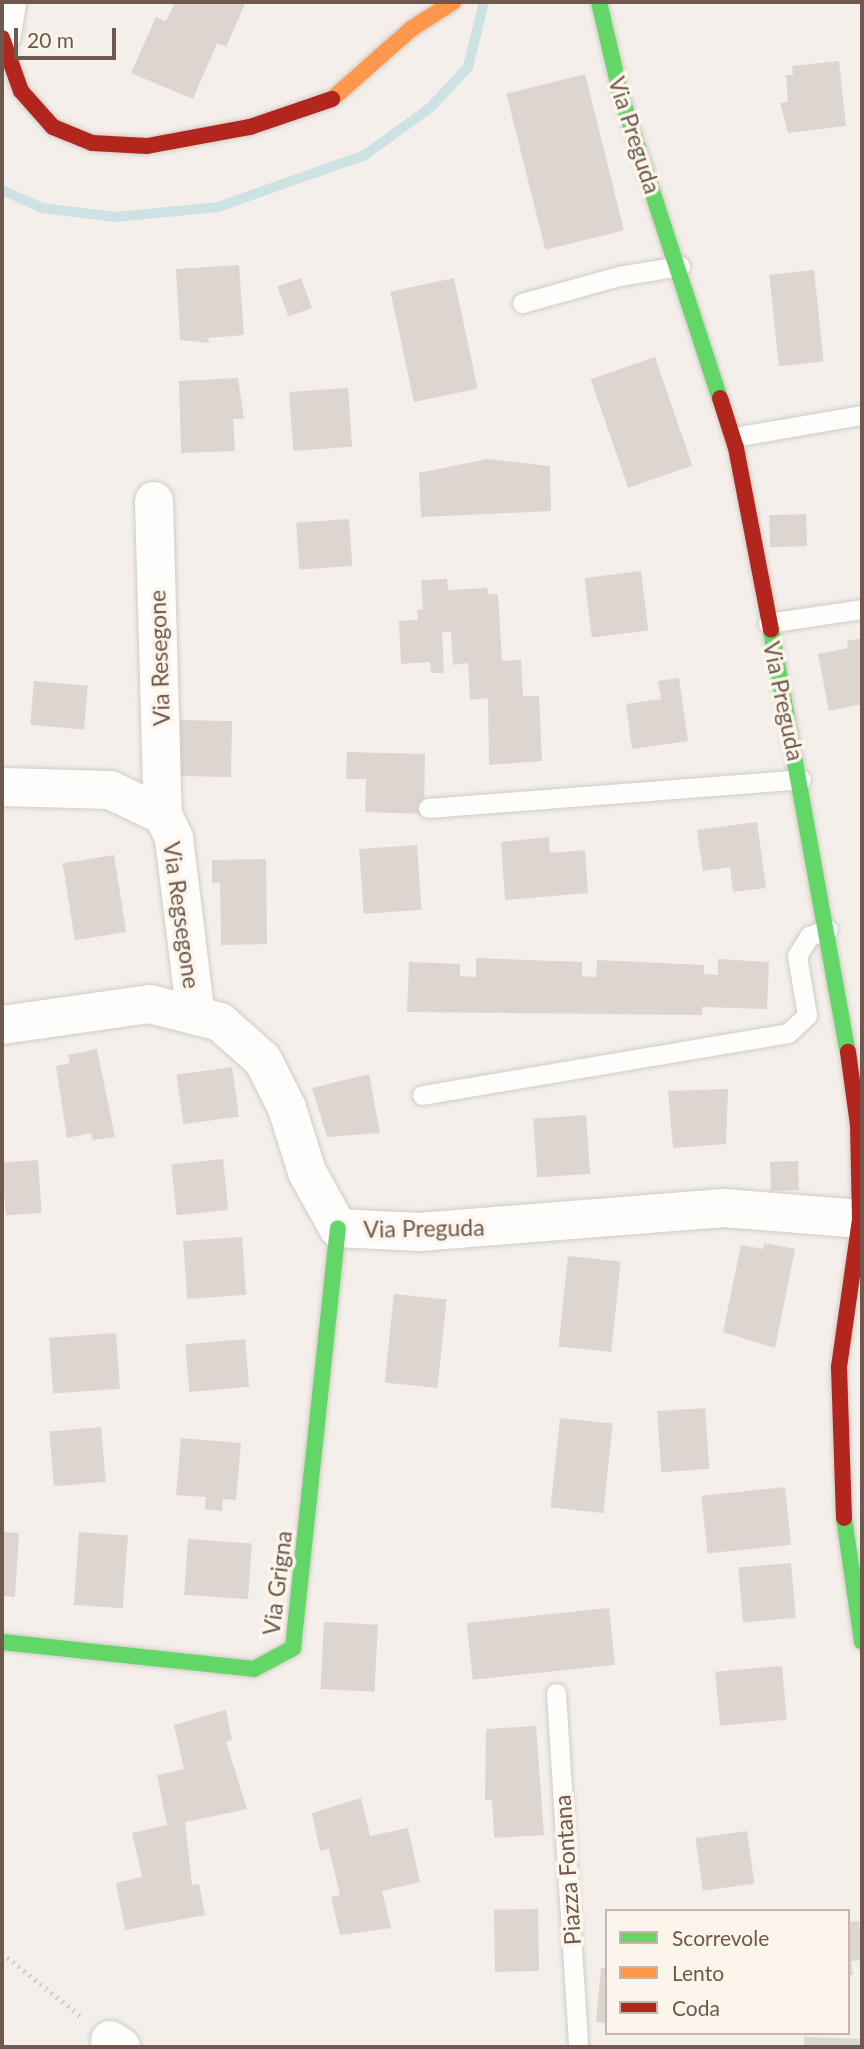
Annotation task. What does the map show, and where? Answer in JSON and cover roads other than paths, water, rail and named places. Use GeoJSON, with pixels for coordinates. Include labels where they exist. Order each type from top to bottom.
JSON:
{"type":"FeatureCollection","features":[{"type":"Feature","properties":{"kind":"street"},"geometry":{"type":"LineString","coordinates":[[7,2],[2,36],[21,91],[53,127],[92,143],[147,146],[250,127],[339,97],[411,29],[453,2]]}},
{"type":"Feature","properties":{"kind":"street","name":"Via Preguda"},"geometry":{"type":"LineString","coordinates":[[600,2],[621,96],[680,266],[734,437],[828,929],[858,1125],[860,1219],[839,1367],[838,1426],[840,1487],[862,1642]]}},
{"type":"Feature","properties":{"kind":"street","name":"Via Resegone"},"geometry":{"type":"LineString","coordinates":[[154,501],[163,816]]}},
{"type":"Feature","properties":{"kind":"street","name":"Via Regsegone"},"geometry":{"type":"LineString","coordinates":[[2,787],[110,790],[163,816],[174,838],[196,1016]]}},
{"type":"Feature","properties":{"kind":"street","name":"Via Preguda"},"geometry":{"type":"LineString","coordinates":[[2,1056],[15,1023],[150,1004],[220,1022],[263,1060],[287,1108],[307,1172],[338,1228],[419,1232],[724,1208],[860,1219]]}},
{"type":"Feature","properties":{"kind":"street","name":"Via Grigna"},"geometry":{"type":"LineString","coordinates":[[2,1642],[254,1669],[293,1648],[338,1228]]}},
{"type":"Feature","properties":{"kind":"lane"},"geometry":{"type":"LineString","coordinates":[[522,303],[619,276],[680,266]]}},
{"type":"Feature","properties":{"kind":"lane"},"geometry":{"type":"LineString","coordinates":[[734,437],[862,415]]}},
{"type":"Feature","properties":{"kind":"lane","name":"Via Preguda"},"geometry":{"type":"LineString","coordinates":[[768,623],[862,609]]}},
{"type":"Feature","properties":{"kind":"lane","name":"Via Preguda"},"geometry":{"type":"LineString","coordinates":[[428,808],[801,779]]}},
{"type":"Feature","properties":{"kind":"lane"},"geometry":{"type":"LineString","coordinates":[[422,1095],[788,1033],[807,1015],[797,956],[809,936],[828,929]]}},
{"type":"Feature","properties":{"kind":"lane","name":"Piazza Fontana"},"geometry":{"type":"LineString","coordinates":[[556,1693],[578,2047]]}},
{"type":"Feature","properties":{"kind":"waterway"},"geometry":{"type":"LineString","coordinates":[[2,190],[42,208],[115,217],[218,207],[365,155],[431,107],[468,67],[484,2]]}}]}
